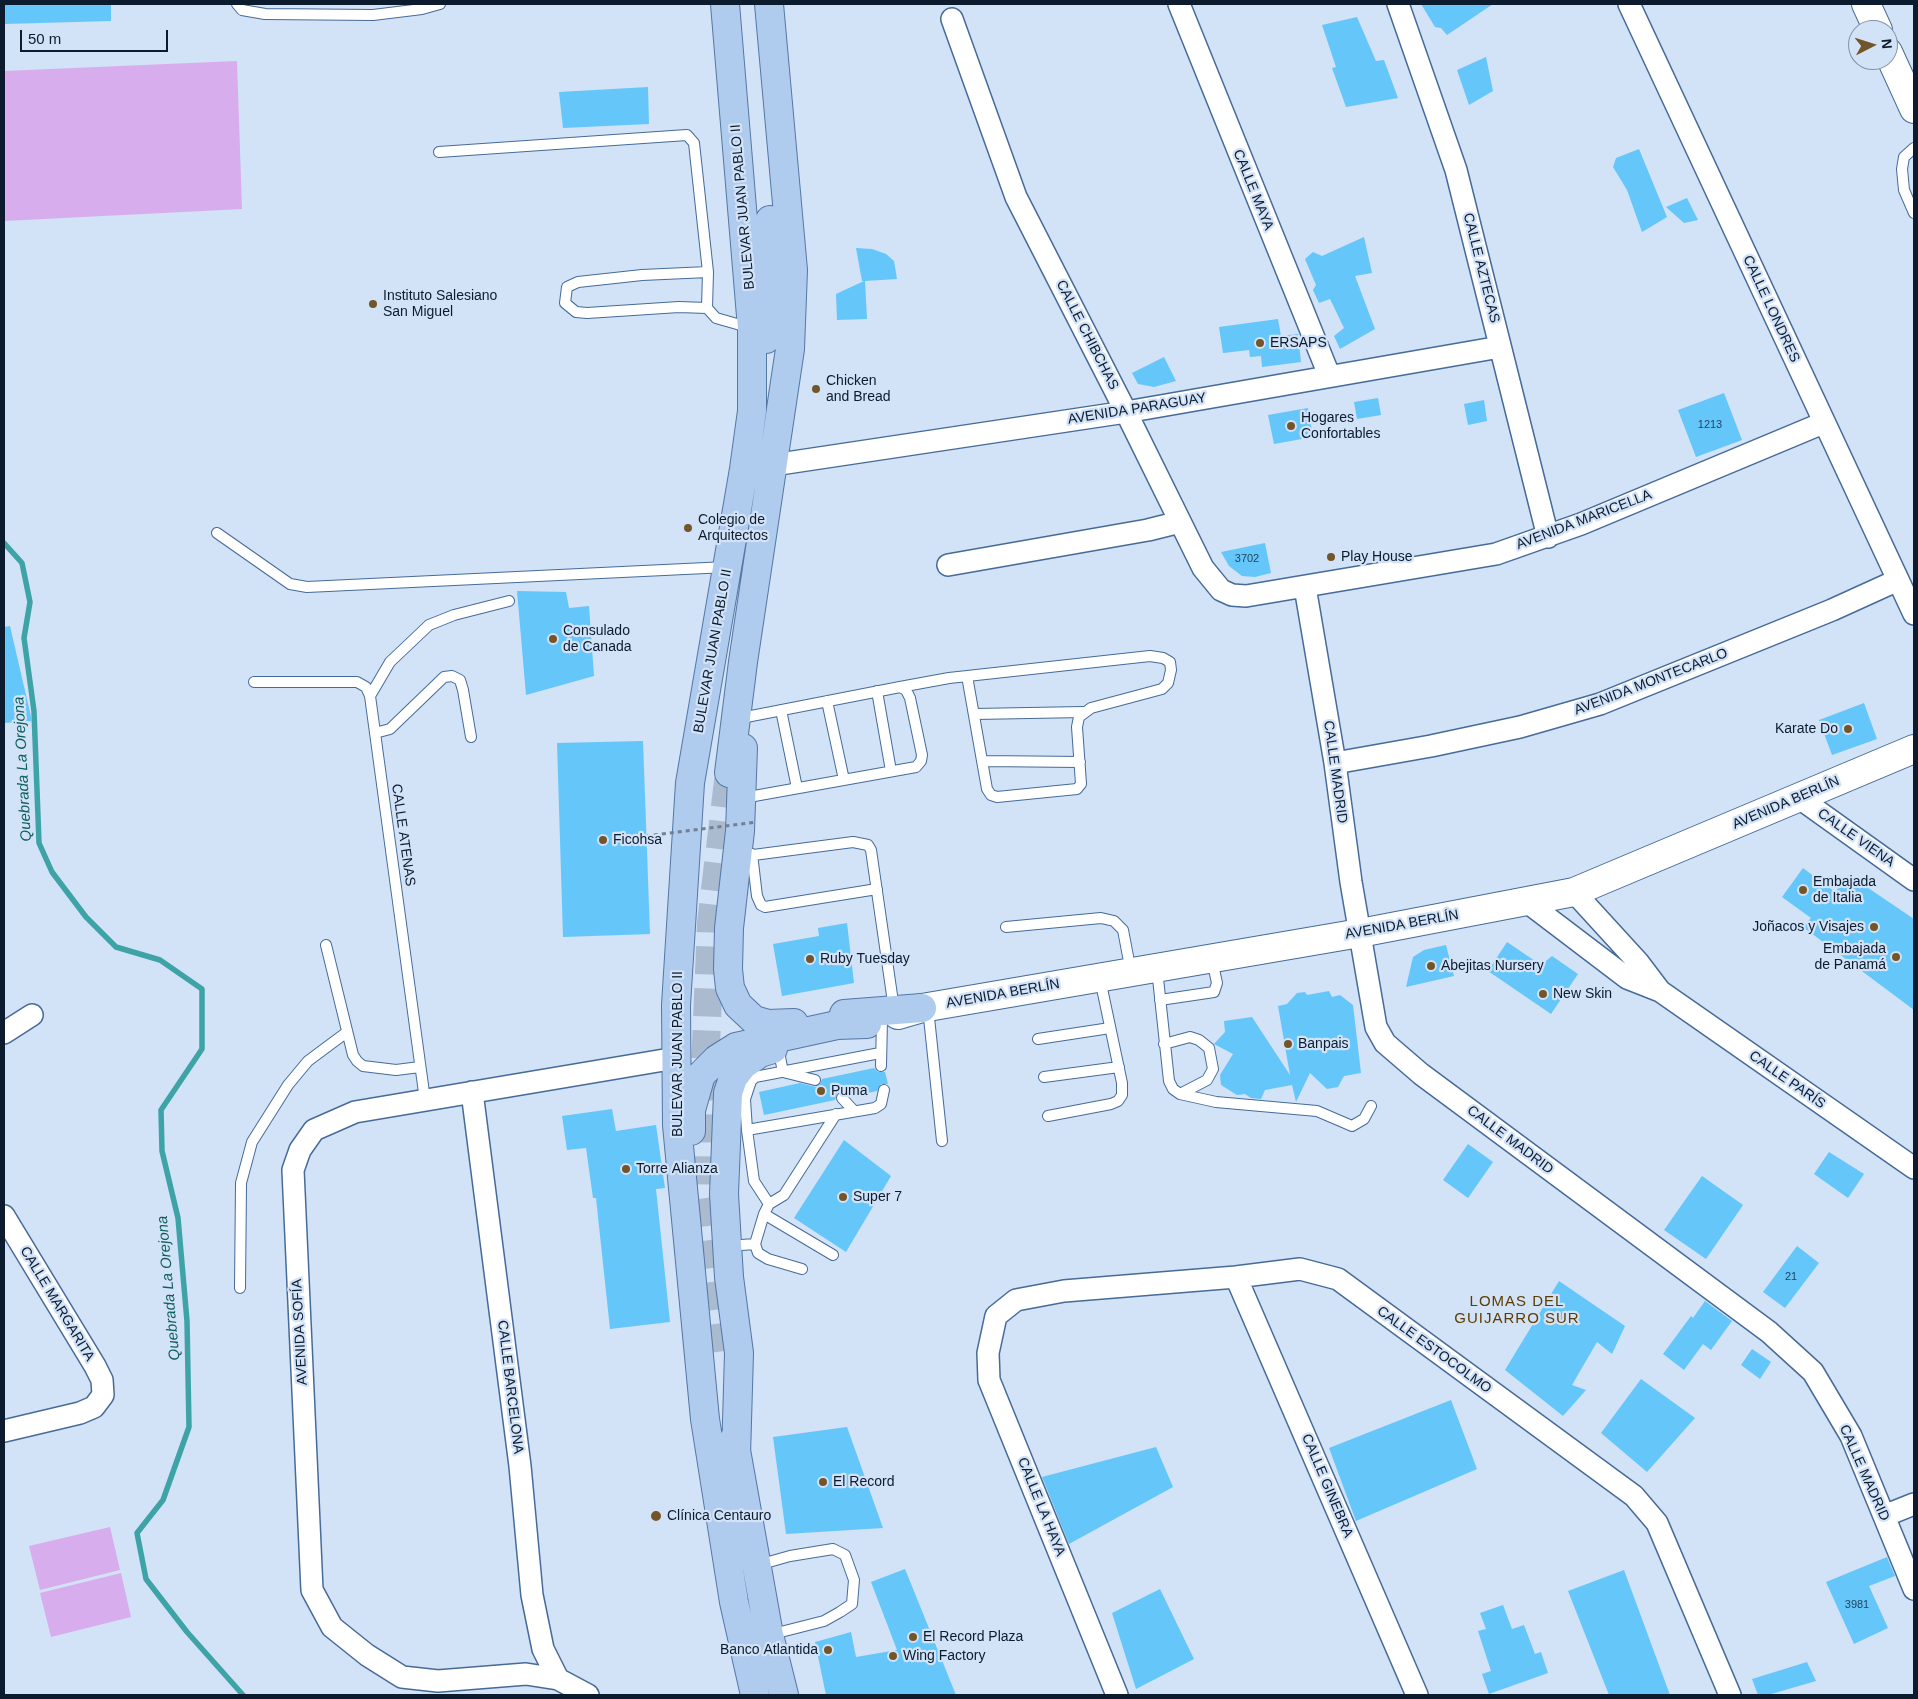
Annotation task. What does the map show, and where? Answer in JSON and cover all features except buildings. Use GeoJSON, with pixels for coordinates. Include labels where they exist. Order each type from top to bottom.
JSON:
{"type":"FeatureCollection","features":[{"type":"Feature","properties":{"kind":"main road","name":"BULEVAR JUAN PABLO II"},"geometry":{"type":"LineString","coordinates":[[725,4],[752,328],[752,411]]}},
{"type":"Feature","properties":{"kind":"main road","name":"BULEVAR JUAN PABLO II"},"geometry":{"type":"LineString","coordinates":[[755,4],[773,264],[782,346],[782,403]]}},
{"type":"Feature","properties":{"kind":"main road","name":"BULEVAR JUAN PABLO II"},"geometry":{"type":"LineString","coordinates":[[729,773],[740,708],[790,349],[793,270],[769,4]]}},
{"type":"Feature","properties":{"kind":"main road","name":"BULEVAR JUAN PABLO II"},"geometry":{"type":"LineString","coordinates":[[755,1695],[734,1602],[704,1409],[677,1125],[676,1058],[682,898],[690,783],[728,567],[752,411],[766,346],[773,264]]}},
{"type":"Feature","properties":{"kind":"main road"},"geometry":{"type":"LineString","coordinates":[[740,708],[743,734],[745,856],[729,928],[728,969],[730,988],[738,1005],[754,1020],[768,1024],[791,1024],[849,1014],[881,1018]]}},
{"type":"Feature","properties":{"kind":"main road"},"geometry":{"type":"LineString","coordinates":[[725,1548],[716,1421],[690,1150],[691,1110],[701,1075],[717,1059],[736,1047],[837,1025],[881,1018],[925,1007]]}},
{"type":"Feature","properties":{"kind":"main road"},"geometry":{"type":"LineString","coordinates":[[736,1456],[739,1353],[727,1246],[724,1194],[728,1093],[733,1078],[743,1065],[760,1053],[781,1060],[881,1018]]}},
{"type":"Feature","properties":{"kind":"main road"},"geometry":{"type":"LineString","coordinates":[[724,1351],[736,1456],[768,1635],[784,1695]]}},
{"type":"Feature","properties":{"kind":"street","name":"CALLE MAYA"},"geometry":{"type":"LineString","coordinates":[[1178,4],[1329,375]]}},
{"type":"Feature","properties":{"kind":"street","name":"CALLE AZTECAS"},"geometry":{"type":"LineString","coordinates":[[1398,4],[1456,170],[1548,537]]}},
{"type":"Feature","properties":{"kind":"street","name":"CALLE LONDRES"},"geometry":{"type":"LineString","coordinates":[[1629,4],[1914,614]]}},
{"type":"Feature","properties":{"kind":"street","name":"CALLE CHIBCHAS"},"geometry":{"type":"LineString","coordinates":[[952,19],[1016,197],[1203,568],[1221,590],[1232,596],[1246,596],[1306,588]]}},
{"type":"Feature","properties":{"kind":"street"},"geometry":{"type":"LineString","coordinates":[[1896,70],[1914,109]]}},
{"type":"Feature","properties":{"kind":"street","name":"AVENIDA PARAGUAY"},"geometry":{"type":"LineString","coordinates":[[773,465],[1126,412],[1500,346]]}},
{"type":"Feature","properties":{"kind":"street","name":"AVENIDA MARICELLA"},"geometry":{"type":"LineString","coordinates":[[1306,588],[1496,554],[1548,537],[1823,422]]}},
{"type":"Feature","properties":{"kind":"street"},"geometry":{"type":"LineString","coordinates":[[948,566],[1148,530],[1180,522]]}},
{"type":"Feature","properties":{"kind":"street","name":"AVENIDA MONTECARLO"},"geometry":{"type":"LineString","coordinates":[[1335,763],[1520,728],[1600,704],[1832,610],[1898,580]]}},
{"type":"Feature","properties":{"kind":"street","name":"CALLE MADRID"},"geometry":{"type":"LineString","coordinates":[[1306,588],[1335,763],[1351,882],[1376,1027],[1385,1043],[1421,1074],[1769,1332],[1813,1372],[1851,1436],[1914,1589]]}},
{"type":"Feature","properties":{"kind":"street","name":"AVENIDA BERLÍN"},"geometry":{"type":"LineString","coordinates":[[925,1007],[1360,933],[1574,892],[1914,749]]}},
{"type":"Feature","properties":{"kind":"street","name":"CALLE VIENA"},"geometry":{"type":"LineString","coordinates":[[1798,797],[1914,880]]}},
{"type":"Feature","properties":{"kind":"street","name":"CALLE PARÍS"},"geometry":{"type":"LineString","coordinates":[[1574,892],[1638,962],[1660,991]]}},
{"type":"Feature","properties":{"kind":"street","name":"CALLE PARÍS"},"geometry":{"type":"LineString","coordinates":[[1526,902],[1627,978],[1660,991],[1914,1168]]}},
{"type":"Feature","properties":{"kind":"street"},"geometry":{"type":"LineString","coordinates":[[4,1033],[32,1015]]}},
{"type":"Feature","properties":{"kind":"street","name":"AVENIDA SOFÍA"},"geometry":{"type":"LineString","coordinates":[[588,1695],[558,1679],[526,1674],[399,1686],[367,1655],[332,1627],[312,1590],[293,1170],[300,1150],[314,1130],[355,1112],[676,1058]]}},
{"type":"Feature","properties":{"kind":"street","name":"CALLE BARCELONA"},"geometry":{"type":"LineString","coordinates":[[472,1092],[520,1466],[532,1595],[543,1649],[558,1679]]}},
{"type":"Feature","properties":{"kind":"street","name":"CALLE MARGARITA"},"geometry":{"type":"LineString","coordinates":[[4,1216],[95,1366],[102,1380],[103,1396],[94,1408],[80,1413],[4,1431]]}},
{"type":"Feature","properties":{"kind":"street","name":"CALLE ESTOCOLMO"},"geometry":{"type":"LineString","coordinates":[[996,1316],[1016,1300],[1064,1291],[1236,1277],[1300,1269],[1338,1279],[1634,1496],[1657,1524],[1730,1695]]}},
{"type":"Feature","properties":{"kind":"street","name":"CALLE GINEBRA"},"geometry":{"type":"LineString","coordinates":[[1236,1277],[1417,1695]]}},
{"type":"Feature","properties":{"kind":"street","name":"CALLE LA HAYA"},"geometry":{"type":"LineString","coordinates":[[996,1316],[988,1353],[989,1380],[1117,1695]]}},
{"type":"Feature","properties":{"kind":"street"},"geometry":{"type":"LineString","coordinates":[[1884,1516],[1914,1504]]}},
{"type":"Feature","properties":{"kind":"lane"},"geometry":{"type":"LineString","coordinates":[[237,4],[242,10],[265,14],[373,15],[422,10],[440,4]]}},
{"type":"Feature","properties":{"kind":"lane"},"geometry":{"type":"LineString","coordinates":[[439,152],[687,135],[694,143],[708,272],[707,308],[716,318],[752,328]]}},
{"type":"Feature","properties":{"kind":"lane"},"geometry":{"type":"LineString","coordinates":[[1914,148],[1904,157],[1902,169],[1904,190],[1914,213]]}},
{"type":"Feature","properties":{"kind":"lane"},"geometry":{"type":"LineString","coordinates":[[707,308],[679,307],[587,313],[576,312],[565,303],[567,287],[578,282],[642,275],[708,272]]}},
{"type":"Feature","properties":{"kind":"lane"},"geometry":{"type":"LineString","coordinates":[[217,533],[290,584],[307,587],[728,567]]}},
{"type":"Feature","properties":{"kind":"lane"},"geometry":{"type":"LineString","coordinates":[[370,696],[390,662],[429,625],[454,615],[510,601]]}},
{"type":"Feature","properties":{"kind":"lane"},"geometry":{"type":"LineString","coordinates":[[740,708],[781,710],[876,691],[967,676],[1150,656],[1163,658],[1170,662],[1168,683],[1162,689],[1083,712],[975,714]]}},
{"type":"Feature","properties":{"kind":"lane"},"geometry":{"type":"LineString","coordinates":[[376,733],[390,730],[444,677],[452,676],[460,680],[471,737]]}},
{"type":"Feature","properties":{"kind":"lane"},"geometry":{"type":"LineString","coordinates":[[967,676],[987,789],[991,795],[997,797],[1077,789],[1081,784],[1076,728],[1079,717],[1083,712]]}},
{"type":"Feature","properties":{"kind":"lane"},"geometry":{"type":"LineString","coordinates":[[254,682],[357,682],[366,687],[370,696]]}},
{"type":"Feature","properties":{"kind":"lane"},"geometry":{"type":"LineString","coordinates":[[743,798],[916,766],[921,761],[922,755],[910,698],[906,690],[900,687]]}},
{"type":"Feature","properties":{"kind":"lane"},"geometry":{"type":"LineString","coordinates":[[876,691],[891,771]]}},
{"type":"Feature","properties":{"kind":"lane","name":"CALLE ATENAS"},"geometry":{"type":"LineString","coordinates":[[370,696],[425,1100]]}},
{"type":"Feature","properties":{"kind":"lane"},"geometry":{"type":"LineString","coordinates":[[827,701],[844,780]]}},
{"type":"Feature","properties":{"kind":"lane"},"geometry":{"type":"LineString","coordinates":[[781,710],[797,788]]}},
{"type":"Feature","properties":{"kind":"lane"},"geometry":{"type":"LineString","coordinates":[[982,761],[1080,762]]}},
{"type":"Feature","properties":{"kind":"lane"},"geometry":{"type":"LineString","coordinates":[[877,889],[765,907],[760,905],[745,856],[862,843],[871,850],[877,889],[881,1066]]}},
{"type":"Feature","properties":{"kind":"lane"},"geometry":{"type":"LineString","coordinates":[[1006,927],[1101,918],[1114,921],[1123,930],[1160,1000],[1169,1080],[1173,1089],[1180,1094],[1216,1102],[1317,1111],[1352,1126],[1364,1119],[1371,1106]]}},
{"type":"Feature","properties":{"kind":"lane"},"geometry":{"type":"LineString","coordinates":[[326,944],[353,1055],[363,1066],[396,1070],[420,1068]]}},
{"type":"Feature","properties":{"kind":"lane"},"geometry":{"type":"LineString","coordinates":[[1160,1000],[1214,992],[1216,983],[1212,959]]}},
{"type":"Feature","properties":{"kind":"lane"},"geometry":{"type":"LineString","coordinates":[[1048,1116],[1118,1101],[1123,1089],[1100,978]]}},
{"type":"Feature","properties":{"kind":"lane"},"geometry":{"type":"LineString","coordinates":[[925,1007],[942,1141]]}},
{"type":"Feature","properties":{"kind":"lane"},"geometry":{"type":"LineString","coordinates":[[1038,1039],[1110,1028]]}},
{"type":"Feature","properties":{"kind":"lane"},"geometry":{"type":"LineString","coordinates":[[240,1288],[241,1183],[252,1142],[288,1085],[308,1061],[347,1032]]}},
{"type":"Feature","properties":{"kind":"lane"},"geometry":{"type":"LineString","coordinates":[[1164,1044],[1190,1037],[1199,1040],[1209,1048],[1213,1069],[1207,1080],[1194,1089],[1180,1094]]}},
{"type":"Feature","properties":{"kind":"lane"},"geometry":{"type":"LineString","coordinates":[[769,1204],[754,1181],[745,1099],[751,1081],[781,1060],[880,1053]]}},
{"type":"Feature","properties":{"kind":"lane"},"geometry":{"type":"LineString","coordinates":[[781,1060],[815,1080]]}},
{"type":"Feature","properties":{"kind":"lane"},"geometry":{"type":"LineString","coordinates":[[1044,1077],[1119,1067]]}},
{"type":"Feature","properties":{"kind":"lane"},"geometry":{"type":"LineString","coordinates":[[747,1130],[875,1108],[881,1104],[884,1090]]}},
{"type":"Feature","properties":{"kind":"lane"},"geometry":{"type":"LineString","coordinates":[[842,1098],[854,1111]]}},
{"type":"Feature","properties":{"kind":"lane"},"geometry":{"type":"LineString","coordinates":[[802,1269],[768,1259],[758,1252],[755,1244],[769,1204],[784,1195],[836,1114]]}},
{"type":"Feature","properties":{"kind":"lane"},"geometry":{"type":"LineString","coordinates":[[764,1214],[833,1255]]}},
{"type":"Feature","properties":{"kind":"lane"},"geometry":{"type":"LineString","coordinates":[[727,1246],[755,1244]]}},
{"type":"Feature","properties":{"kind":"lane"},"geometry":{"type":"LineString","coordinates":[[756,1565],[790,1556],[833,1549],[845,1555],[854,1580],[852,1604],[840,1612],[824,1621],[768,1635]]}},
{"type":"Feature","properties":{"kind":"path"},"geometry":{"type":"LineString","coordinates":[[646,836],[757,822]]}},
{"type":"Feature","properties":{"kind":"shaded area"},"geometry":{"type":"Polygon","coordinates":[[[237,61],[242,209],[4,221],[4,71],[237,61]]]}},
{"type":"Feature","properties":{"kind":"shaded area"},"geometry":{"type":"Polygon","coordinates":[[[110,1527],[120,1570],[40,1590],[29,1546],[110,1527]]]}},
{"type":"Feature","properties":{"kind":"shaded area"},"geometry":{"type":"Polygon","coordinates":[[[121,1573],[131,1617],[51,1637],[40,1593],[121,1573]]]}},
{"type":"Feature","properties":{"kind":"waterway","name":"Quebrada La Orejona"},"geometry":{"type":"LineString","coordinates":[[4,543],[22,563],[30,602],[24,638],[34,711],[39,843],[52,872],[86,917],[116,947],[160,960],[202,989],[202,1049],[161,1110],[162,1151],[178,1218],[187,1321],[189,1427],[163,1500],[137,1533],[146,1579],[187,1632],[243,1695]]}},
{"type":"Feature","properties":{"kind":"tunnel"},"geometry":{"type":"LineString","coordinates":[[724,1351],[703,1196],[704,1095],[711,923],[729,773]]}},
{"type":"Feature","properties":{"kind":"place","name":"Instituto Salesiano San Miguel"},"geometry":{"type":"Point","coordinates":[373,304]}},
{"type":"Feature","properties":{"kind":"place","name":"ERSAPS"},"geometry":{"type":"Point","coordinates":[1260,343]}},
{"type":"Feature","properties":{"kind":"place","name":"Chicken and Bread"},"geometry":{"type":"Point","coordinates":[816,389]}},
{"type":"Feature","properties":{"kind":"place","name":"Hogares Confortables"},"geometry":{"type":"Point","coordinates":[1291,426]}},
{"type":"Feature","properties":{"kind":"place","name":"Colegio de Arquitectos"},"geometry":{"type":"Point","coordinates":[688,528]}},
{"type":"Feature","properties":{"kind":"place","name":"Play House"},"geometry":{"type":"Point","coordinates":[1331,557]}},
{"type":"Feature","properties":{"kind":"place","name":"Consulado de Canada"},"geometry":{"type":"Point","coordinates":[553,639]}},
{"type":"Feature","properties":{"kind":"place","name":"Karate Do"},"geometry":{"type":"Point","coordinates":[1848,729]}},
{"type":"Feature","properties":{"kind":"place","name":"Ficohsa"},"geometry":{"type":"Point","coordinates":[603,840]}},
{"type":"Feature","properties":{"kind":"place","name":"Embajada de Italia"},"geometry":{"type":"Point","coordinates":[1803,890]}},
{"type":"Feature","properties":{"kind":"place","name":"Joñacos y Visajes"},"geometry":{"type":"Point","coordinates":[1874,927]}},
{"type":"Feature","properties":{"kind":"place","name":"Embajada de Panamá"},"geometry":{"type":"Point","coordinates":[1896,957]}},
{"type":"Feature","properties":{"kind":"place","name":"Ruby Tuesday"},"geometry":{"type":"Point","coordinates":[810,959]}},
{"type":"Feature","properties":{"kind":"place","name":"Abejitas Nursery"},"geometry":{"type":"Point","coordinates":[1431,966]}},
{"type":"Feature","properties":{"kind":"place","name":"New Skin"},"geometry":{"type":"Point","coordinates":[1543,994]}},
{"type":"Feature","properties":{"kind":"place","name":"Banpais"},"geometry":{"type":"Point","coordinates":[1288,1044]}},
{"type":"Feature","properties":{"kind":"place","name":"Puma"},"geometry":{"type":"Point","coordinates":[821,1091]}},
{"type":"Feature","properties":{"kind":"place","name":"Torre Alianza"},"geometry":{"type":"Point","coordinates":[626,1169]}},
{"type":"Feature","properties":{"kind":"place","name":"Super 7"},"geometry":{"type":"Point","coordinates":[843,1197]}},
{"type":"Feature","properties":{"kind":"place","name":"El Record"},"geometry":{"type":"Point","coordinates":[823,1482]}},
{"type":"Feature","properties":{"kind":"place","name":"Clínica Centauro"},"geometry":{"type":"Point","coordinates":[656,1516]}},
{"type":"Feature","properties":{"kind":"place","name":"El Record Plaza"},"geometry":{"type":"Point","coordinates":[913,1637]}},
{"type":"Feature","properties":{"kind":"place","name":"Banco Atlantida"},"geometry":{"type":"Point","coordinates":[828,1650]}},
{"type":"Feature","properties":{"kind":"place","name":"Wing Factory"},"geometry":{"type":"Point","coordinates":[893,1656]}},
{"type":"Feature","properties":{"kind":"district","name":"LOMAS DEL GUIJARRO SUR"},"geometry":{"type":"Point","coordinates":[1517,1310]}}]}
